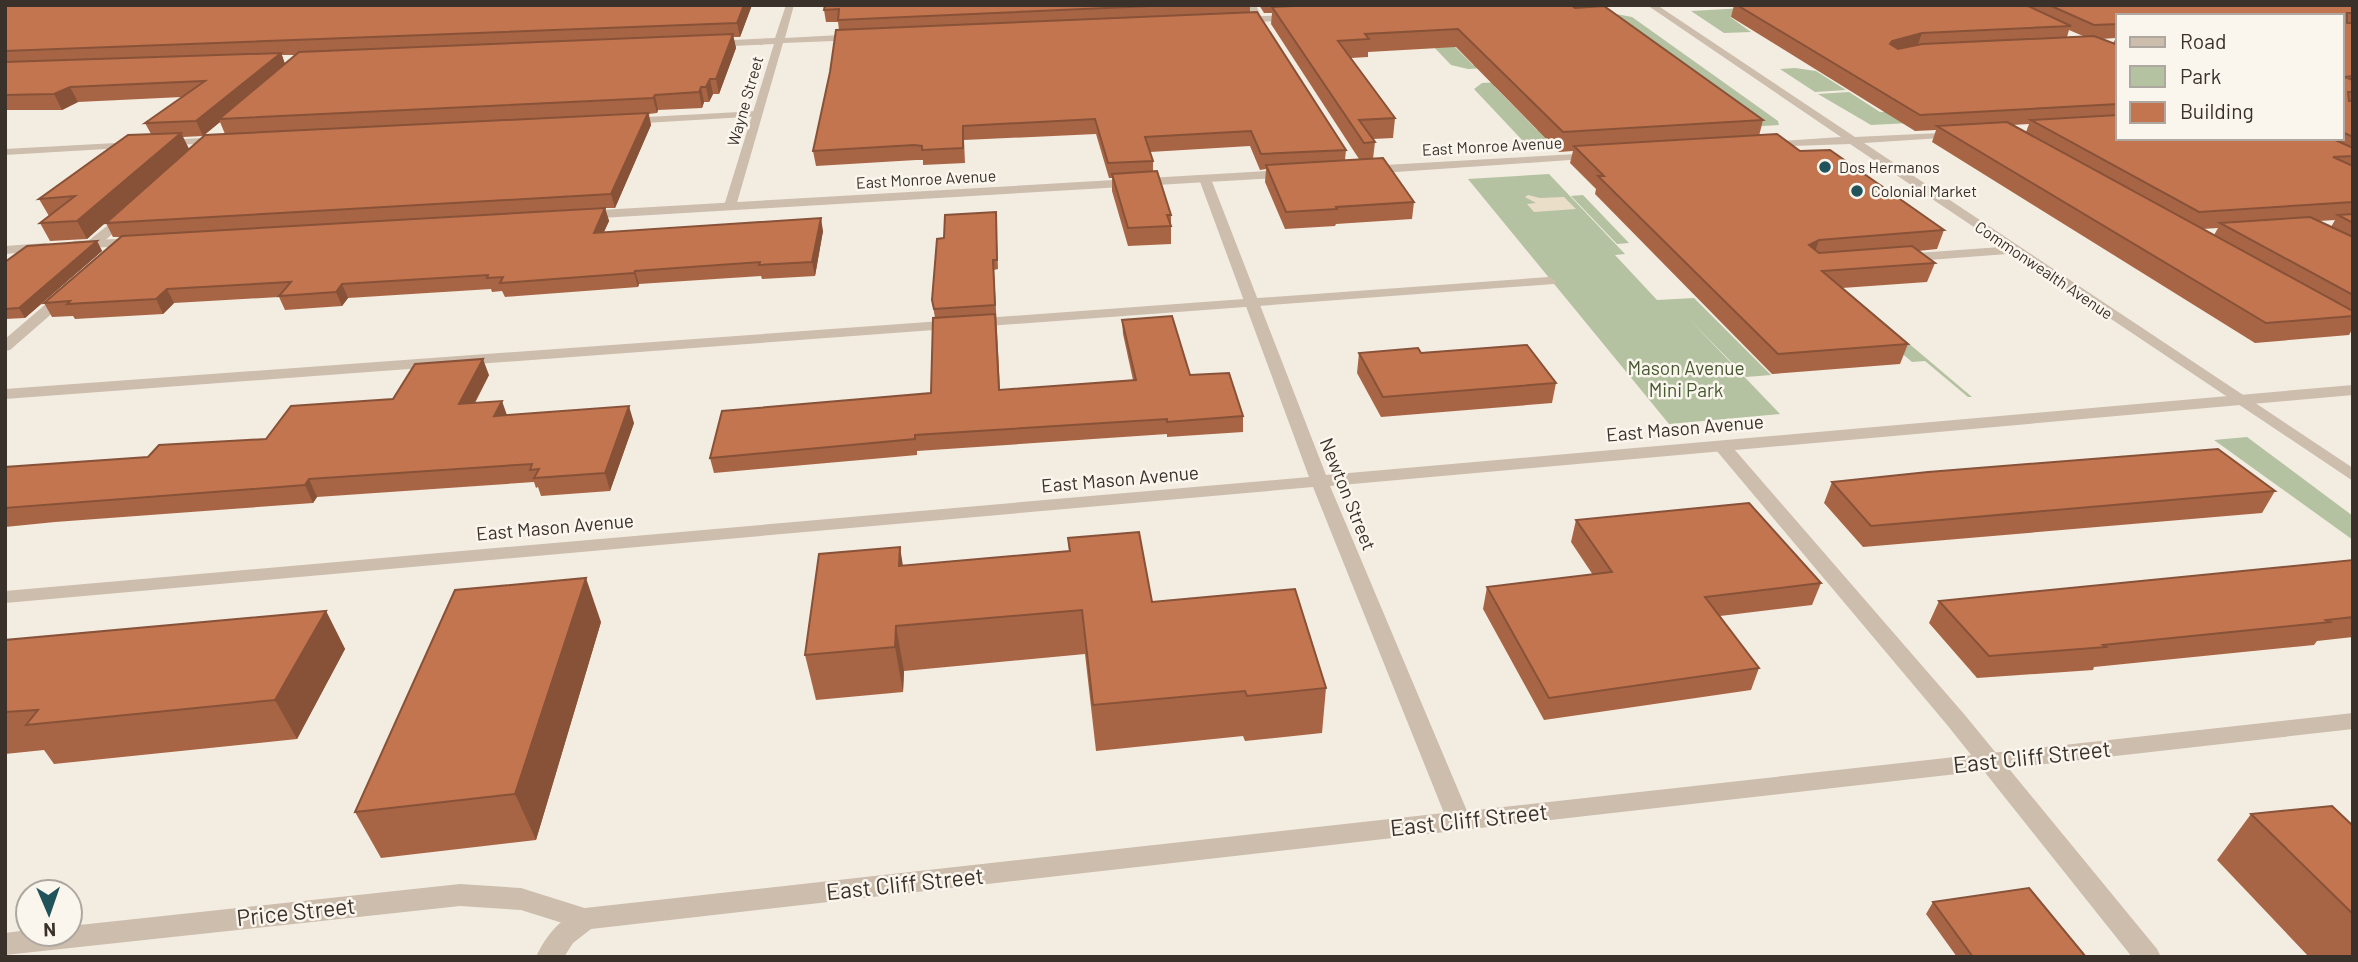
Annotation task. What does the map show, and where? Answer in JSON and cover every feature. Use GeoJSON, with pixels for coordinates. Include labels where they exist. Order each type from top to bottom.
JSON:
{"type":"FeatureCollection","features":[{"type":"Feature","properties":{"kind":"street","name":"Wayne Street"},"geometry":{"type":"LineString","coordinates":[[730,206],[790,5]]}},
{"type":"Feature","properties":{"kind":"street"},"geometry":{"type":"LineString","coordinates":[[1251,5],[1276,47]]}},
{"type":"Feature","properties":{"kind":"street","name":"Commonwealth Avenue"},"geometry":{"type":"LineString","coordinates":[[1651,5],[2353,476]]}},
{"type":"Feature","properties":{"kind":"street"},"geometry":{"type":"LineString","coordinates":[[1233,20],[1311,17]]}},
{"type":"Feature","properties":{"kind":"street"},"geometry":{"type":"LineString","coordinates":[[697,44],[877,36]]}},
{"type":"Feature","properties":{"kind":"street"},"geometry":{"type":"LineString","coordinates":[[620,121],[758,114]]}},
{"type":"Feature","properties":{"kind":"street"},"geometry":{"type":"LineString","coordinates":[[189,158],[218,132]]}},
{"type":"Feature","properties":{"kind":"street"},"geometry":{"type":"LineString","coordinates":[[1755,145],[1975,133]]}},
{"type":"Feature","properties":{"kind":"street"},"geometry":{"type":"LineString","coordinates":[[5,152],[235,139]]}},
{"type":"Feature","properties":{"kind":"street","name":"East Monroe Avenue"},"geometry":{"type":"LineString","coordinates":[[1357,170],[1611,155]]}},
{"type":"Feature","properties":{"kind":"street","name":"East Monroe Avenue"},"geometry":{"type":"LineString","coordinates":[[571,216],[1301,174]]}},
{"type":"Feature","properties":{"kind":"street","name":"Newton Street"},"geometry":{"type":"LineString","coordinates":[[1205,179],[1320,482],[1459,821]]}},
{"type":"Feature","properties":{"kind":"street"},"geometry":{"type":"LineString","coordinates":[[93,244],[141,201]]}},
{"type":"Feature","properties":{"kind":"street"},"geometry":{"type":"LineString","coordinates":[[5,250],[153,241]]}},
{"type":"Feature","properties":{"kind":"street"},"geometry":{"type":"LineString","coordinates":[[107,257],[125,242]]}},
{"type":"Feature","properties":{"kind":"street"},"geometry":{"type":"LineString","coordinates":[[1882,260],[2015,250]]}},
{"type":"Feature","properties":{"kind":"street"},"geometry":{"type":"LineString","coordinates":[[5,394],[1549,281]]}},
{"type":"Feature","properties":{"kind":"street"},"geometry":{"type":"LineString","coordinates":[[5,347],[77,284]]}},
{"type":"Feature","properties":{"kind":"street","name":"East Mason Avenue"},"geometry":{"type":"LineString","coordinates":[[5,597],[2353,390]]}},
{"type":"Feature","properties":{"kind":"street","name":"Commonwealth Avenue"},"geometry":{"type":"LineString","coordinates":[[2299,440],[2353,484]]}},
{"type":"Feature","properties":{"kind":"street"},"geometry":{"type":"LineString","coordinates":[[1722,446],[1956,720],[1987,762],[2148,957]]}},
{"type":"Feature","properties":{"kind":"street","name":"East Cliff Street"},"geometry":{"type":"LineString","coordinates":[[585,919],[2353,721]]}},
{"type":"Feature","properties":{"kind":"street","name":"Price Street"},"geometry":{"type":"LineString","coordinates":[[5,944],[460,894],[521,899],[585,919]]}},
{"type":"Feature","properties":{"kind":"street"},"geometry":{"type":"LineString","coordinates":[[549,957],[564,935],[585,919]]}},
{"type":"Feature","properties":{"kind":"green space"},"geometry":{"type":"Polygon","coordinates":[[[1799,5],[1813,13],[1730,17],[1751,32],[1724,33],[1691,11],[1799,5]]]}},
{"type":"Feature","properties":{"kind":"green space"},"geometry":{"type":"Polygon","coordinates":[[[1616,14],[1632,17],[1778,121],[1779,125],[1672,132],[1514,18],[1616,14]]]}},
{"type":"Feature","properties":{"kind":"green space"},"geometry":{"type":"Polygon","coordinates":[[[1411,23],[1439,31],[1473,65],[1544,62],[1548,65],[1468,69],[1451,65],[1411,23]]]}},
{"type":"Feature","properties":{"kind":"green space"},"geometry":{"type":"Polygon","coordinates":[[[1780,69],[1816,71],[1846,90],[1815,92],[1780,69]]]}},
{"type":"Feature","properties":{"kind":"green space"},"geometry":{"type":"Polygon","coordinates":[[[1564,79],[1495,87],[1537,130],[1619,135],[1523,141],[1474,89],[1482,83],[1564,79]]]}},
{"type":"Feature","properties":{"kind":"green space"},"geometry":{"type":"Polygon","coordinates":[[[1849,92],[1880,112],[1969,107],[2026,117],[1871,125],[1818,94],[1849,92]]]}},
{"type":"Feature","properties":{"kind":"green space","name":"Mason Avenue Mini Park"},"geometry":{"type":"Polygon","coordinates":[[[1549,174],[1625,254],[1615,255],[1657,300],[1694,298],[1771,375],[1746,377],[1689,319],[1780,414],[1669,424],[1468,179],[1549,174]]]}},
{"type":"Feature","properties":{"kind":"green space"},"geometry":{"type":"Polygon","coordinates":[[[1583,195],[1629,243],[1617,244],[1571,196],[1583,195]]]}},
{"type":"Feature","properties":{"kind":"green space"},"geometry":{"type":"Polygon","coordinates":[[[1822,270],[1972,397],[1968,397],[1925,361],[1912,362],[1823,286],[1822,270]]]}},
{"type":"Feature","properties":{"kind":"green space"},"geometry":{"type":"Polygon","coordinates":[[[2247,437],[2353,516],[2353,540],[2214,440],[2247,437]]]}},
{"type":"Feature","properties":{"kind":"shaded area"},"geometry":{"type":"Polygon","coordinates":[[[1528,195],[1540,198],[1564,197],[1576,209],[1534,212],[1527,204],[1536,203],[1525,197],[1528,195]]]}},
{"type":"Feature","properties":{"kind":"building"},"geometry":{"type":"Polygon","coordinates":[[[5,5],[744,5],[737,23],[5,51],[5,5]]]}},
{"type":"Feature","properties":{"kind":"building"},"geometry":{"type":"Polygon","coordinates":[[[825,5],[1173,5],[838,20],[839,9],[824,10],[825,5]]]}},
{"type":"Feature","properties":{"kind":"building"},"geometry":{"type":"Polygon","coordinates":[[[1737,5],[2026,5],[2071,26],[1922,33],[1892,41],[1890,44],[1898,49],[1922,44],[2094,36],[2116,44],[2116,104],[1920,115],[1737,5]]]}},
{"type":"Feature","properties":{"kind":"building"},"geometry":{"type":"Polygon","coordinates":[[[2049,5],[2353,5],[2353,13],[2347,13],[2347,23],[2353,23],[2353,76],[2345,77],[2353,80],[2353,92],[2348,92],[2349,101],[2353,101],[2353,137],[2344,133],[2344,14],[2116,14],[2116,24],[2094,25],[2049,5]]]}},
{"type":"Feature","properties":{"kind":"building"},"geometry":{"type":"Polygon","coordinates":[[[1604,6],[1763,120],[1563,132],[1458,29],[1365,34],[1369,39],[1338,41],[1395,118],[1359,120],[1375,142],[1364,143],[1272,7],[1604,6]]]}},
{"type":"Feature","properties":{"kind":"building"},"geometry":{"type":"Polygon","coordinates":[[[1257,12],[1346,150],[1261,154],[1251,131],[1145,137],[1153,161],[1108,163],[1095,119],[963,126],[963,148],[922,150],[922,146],[914,145],[813,151],[836,30],[1257,12]]]}},
{"type":"Feature","properties":{"kind":"building"},"geometry":{"type":"Polygon","coordinates":[[[733,34],[716,79],[710,79],[706,87],[701,87],[699,92],[655,95],[653,98],[219,119],[299,52],[733,34]]]}},
{"type":"Feature","properties":{"kind":"building"},"geometry":{"type":"Polygon","coordinates":[[[281,53],[196,121],[145,123],[205,81],[70,87],[54,94],[5,95],[5,62],[281,53]]]}},
{"type":"Feature","properties":{"kind":"building"},"geometry":{"type":"Polygon","coordinates":[[[648,113],[611,194],[106,223],[205,135],[648,113]]]}},
{"type":"Feature","properties":{"kind":"building"},"geometry":{"type":"Polygon","coordinates":[[[2116,115],[2116,140],[2335,140],[2353,148],[2353,156],[2333,157],[2353,166],[2353,202],[2199,212],[2031,120],[2116,115]]]}},
{"type":"Feature","properties":{"kind":"building"},"geometry":{"type":"Polygon","coordinates":[[[2007,122],[2353,311],[2353,316],[2266,323],[1937,126],[2007,122]]]}},
{"type":"Feature","properties":{"kind":"building"},"geometry":{"type":"Polygon","coordinates":[[[181,133],[77,221],[40,223],[75,196],[39,199],[128,135],[181,133]]]}},
{"type":"Feature","properties":{"kind":"building"},"geometry":{"type":"Polygon","coordinates":[[[1777,134],[1800,151],[1830,150],[1944,230],[1819,240],[1809,245],[1819,253],[1912,246],[1935,263],[1822,271],[1908,344],[1778,354],[1598,176],[1604,176],[1574,146],[1777,134]]]}},
{"type":"Feature","properties":{"kind":"building"},"geometry":{"type":"Polygon","coordinates":[[[1383,158],[1414,202],[1286,212],[1266,165],[1383,158]]]}},
{"type":"Feature","properties":{"kind":"building"},"geometry":{"type":"Polygon","coordinates":[[[1157,171],[1171,215],[1167,215],[1171,226],[1128,228],[1112,174],[1157,171]]]}},
{"type":"Feature","properties":{"kind":"building"},"geometry":{"type":"Polygon","coordinates":[[[605,208],[594,233],[821,218],[812,262],[759,265],[760,262],[500,283],[503,277],[487,278],[488,275],[342,284],[336,292],[279,296],[291,282],[167,289],[156,299],[44,303],[122,236],[605,208]]]}},
{"type":"Feature","properties":{"kind":"building"},"geometry":{"type":"Polygon","coordinates":[[[996,212],[997,260],[993,260],[995,305],[934,309],[932,300],[937,239],[944,238],[945,215],[996,212]]]}},
{"type":"Feature","properties":{"kind":"building"},"geometry":{"type":"Polygon","coordinates":[[[2353,214],[2353,223],[2338,215],[2353,214]]]}},
{"type":"Feature","properties":{"kind":"building"},"geometry":{"type":"Polygon","coordinates":[[[2310,217],[2353,237],[2353,295],[2220,223],[2310,217]]]}},
{"type":"Feature","properties":{"kind":"building"},"geometry":{"type":"Polygon","coordinates":[[[97,241],[19,308],[5,309],[5,262],[27,246],[97,241]]]}},
{"type":"Feature","properties":{"kind":"building"},"geometry":{"type":"Polygon","coordinates":[[[995,314],[999,390],[1136,380],[1122,320],[1172,316],[1190,375],[1229,373],[1243,416],[915,435],[915,439],[710,458],[722,411],[931,393],[933,318],[995,314]]]}},
{"type":"Feature","properties":{"kind":"building"},"geometry":{"type":"Polygon","coordinates":[[[1527,345],[1556,383],[1383,397],[1359,353],[1418,348],[1421,353],[1527,345]]]}},
{"type":"Feature","properties":{"kind":"building"},"geometry":{"type":"Polygon","coordinates":[[[483,359],[459,404],[502,401],[494,416],[629,406],[605,473],[534,478],[539,469],[530,470],[532,464],[309,479],[305,485],[5,508],[5,467],[148,457],[159,445],[266,439],[291,406],[393,399],[415,364],[483,359]]]}},
{"type":"Feature","properties":{"kind":"building"},"geometry":{"type":"Polygon","coordinates":[[[2218,449],[2275,491],[1871,526],[1832,482],[1928,472],[2218,449]]]}},
{"type":"Feature","properties":{"kind":"building"},"geometry":{"type":"Polygon","coordinates":[[[1749,503],[1821,583],[1705,597],[1759,668],[1549,698],[1487,587],[1612,572],[1576,520],[1749,503]]]}},
{"type":"Feature","properties":{"kind":"building"},"geometry":{"type":"Polygon","coordinates":[[[1139,532],[1152,602],[1295,589],[1326,688],[1247,696],[1245,691],[1093,705],[1082,610],[896,626],[895,647],[805,655],[819,554],[900,547],[899,566],[1070,551],[1068,538],[1139,532]]]}},
{"type":"Feature","properties":{"kind":"building"},"geometry":{"type":"Polygon","coordinates":[[[2353,560],[2353,617],[2326,620],[2330,622],[2103,645],[2106,647],[1989,656],[1939,601],[2353,560]]]}},
{"type":"Feature","properties":{"kind":"building"},"geometry":{"type":"Polygon","coordinates":[[[586,578],[515,794],[355,812],[455,590],[586,578]]]}},
{"type":"Feature","properties":{"kind":"building"},"geometry":{"type":"Polygon","coordinates":[[[326,611],[275,700],[26,725],[38,710],[5,712],[5,640],[326,611]]]}},
{"type":"Feature","properties":{"kind":"building"},"geometry":{"type":"Polygon","coordinates":[[[2332,806],[2353,826],[2353,914],[2251,814],[2332,806]]]}},
{"type":"Feature","properties":{"kind":"building"},"geometry":{"type":"Polygon","coordinates":[[[2029,888],[2086,957],[1973,957],[1933,902],[2029,888]]]}},
{"type":"Feature","properties":{"kind":"place","name":"Dos Hermanos"},"geometry":{"type":"Point","coordinates":[1825,167]}},
{"type":"Feature","properties":{"kind":"place","name":"Colonial Market"},"geometry":{"type":"Point","coordinates":[1857,191]}}]}
